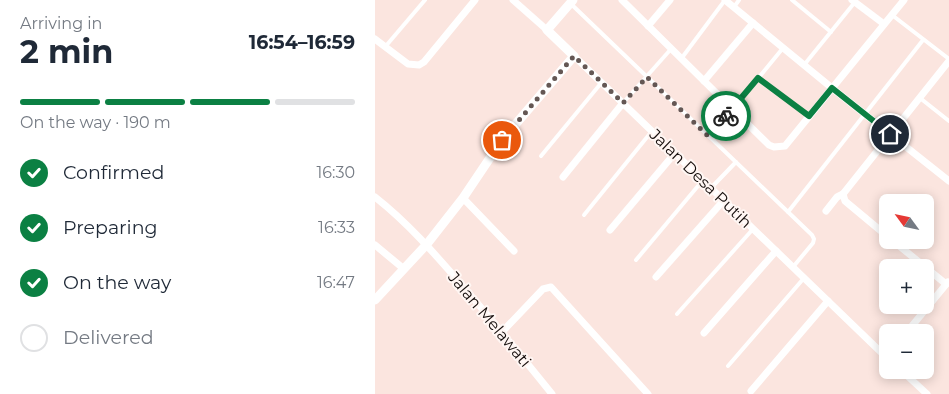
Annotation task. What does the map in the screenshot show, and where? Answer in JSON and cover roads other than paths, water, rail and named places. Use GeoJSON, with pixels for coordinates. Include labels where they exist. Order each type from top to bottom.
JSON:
{"type":"FeatureCollection","features":[{"type":"Feature","properties":{"kind":"street"},"geometry":{"type":"LineString","coordinates":[[375,39],[408,64],[419,65],[424,62],[475,0]]}},
{"type":"Feature","properties":{"kind":"street","name":"Jalan Desa Putih"},"geometry":{"type":"LineString","coordinates":[[513,0],[602,82],[879,349]]}},
{"type":"Feature","properties":{"kind":"street"},"geometry":{"type":"LineString","coordinates":[[621,0],[769,145],[774,147],[785,146],[904,0]]}},
{"type":"Feature","properties":{"kind":"street"},"geometry":{"type":"LineString","coordinates":[[648,26],[670,0]]}},
{"type":"Feature","properties":{"kind":"street"},"geometry":{"type":"LineString","coordinates":[[725,0],[949,181]]}},
{"type":"Feature","properties":{"kind":"street"},"geometry":{"type":"LineString","coordinates":[[854,1],[884,24]]}},
{"type":"Feature","properties":{"kind":"street"},"geometry":{"type":"LineString","coordinates":[[547,30],[571,2]]}},
{"type":"Feature","properties":{"kind":"street"},"geometry":{"type":"LineString","coordinates":[[703,81],[753,23]]}},
{"type":"Feature","properties":{"kind":"street"},"geometry":{"type":"LineString","coordinates":[[375,300],[427,244],[463,198],[491,154],[574,56]]}},
{"type":"Feature","properties":{"kind":"street"},"geometry":{"type":"LineString","coordinates":[[826,211],[843,194],[948,64]]}},
{"type":"Feature","properties":{"kind":"street"},"geometry":{"type":"LineString","coordinates":[[563,177],[623,103]]}},
{"type":"Feature","properties":{"kind":"street"},"geometry":{"type":"LineString","coordinates":[[610,230],[675,154]]}},
{"type":"Feature","properties":{"kind":"street"},"geometry":{"type":"LineString","coordinates":[[843,194],[845,201],[879,229]]}},
{"type":"Feature","properties":{"kind":"street","name":"Jalan Melawati"},"geometry":{"type":"LineString","coordinates":[[375,197],[395,213],[427,244],[552,394]]}},
{"type":"Feature","properties":{"kind":"street"},"geometry":{"type":"LineString","coordinates":[[463,198],[514,250]]}},
{"type":"Feature","properties":{"kind":"street"},"geometry":{"type":"LineString","coordinates":[[656,277],[724,200]]}},
{"type":"Feature","properties":{"kind":"street"},"geometry":{"type":"LineString","coordinates":[[378,247],[404,269]]}},
{"type":"Feature","properties":{"kind":"street"},"geometry":{"type":"LineString","coordinates":[[904,249],[948,283],[914,324]]}},
{"type":"Feature","properties":{"kind":"street"},"geometry":{"type":"LineString","coordinates":[[704,333],[776,251]]}},
{"type":"Feature","properties":{"kind":"street"},"geometry":{"type":"LineString","coordinates":[[502,332],[543,289],[548,286],[554,288],[648,394]]}},
{"type":"Feature","properties":{"kind":"street"},"geometry":{"type":"LineString","coordinates":[[751,391],[828,301]]}},
{"type":"Feature","properties":{"kind":"street"},"geometry":{"type":"LineString","coordinates":[[911,379],[927,394]]}},
{"type":"Feature","properties":{"kind":"lane"},"geometry":{"type":"LineString","coordinates":[[385,47],[425,0]]}},
{"type":"Feature","properties":{"kind":"lane"},"geometry":{"type":"LineString","coordinates":[[681,59],[725,0]]}},
{"type":"Feature","properties":{"kind":"lane"},"geometry":{"type":"LineString","coordinates":[[734,7],[739,0]]}},
{"type":"Feature","properties":{"kind":"lane"},"geometry":{"type":"LineString","coordinates":[[792,0],[831,32]]}},
{"type":"Feature","properties":{"kind":"lane"},"geometry":{"type":"LineString","coordinates":[[804,65],[854,1]]}},
{"type":"Feature","properties":{"kind":"lane"},"geometry":{"type":"LineString","coordinates":[[571,2],[809,232],[814,239],[813,243],[793,267]]}},
{"type":"Feature","properties":{"kind":"lane"},"geometry":{"type":"LineString","coordinates":[[891,15],[923,40],[948,64]]}},
{"type":"Feature","properties":{"kind":"lane"},"geometry":{"type":"LineString","coordinates":[[788,212],[923,40]]}},
{"type":"Feature","properties":{"kind":"lane"},"geometry":{"type":"LineString","coordinates":[[707,135],[733,109],[783,48]]}},
{"type":"Feature","properties":{"kind":"lane"},"geometry":{"type":"LineString","coordinates":[[623,103],[671,49]]}},
{"type":"Feature","properties":{"kind":"lane"},"geometry":{"type":"LineString","coordinates":[[758,78],[809,116]]}},
{"type":"Feature","properties":{"kind":"lane"},"geometry":{"type":"LineString","coordinates":[[541,156],[602,82]]}},
{"type":"Feature","properties":{"kind":"lane"},"geometry":{"type":"LineString","coordinates":[[919,98],[949,121]]}},
{"type":"Feature","properties":{"kind":"lane"},"geometry":{"type":"LineString","coordinates":[[584,215],[652,131]]}},
{"type":"Feature","properties":{"kind":"lane"},"geometry":{"type":"LineString","coordinates":[[711,188],[736,162]]}},
{"type":"Feature","properties":{"kind":"lane"},"geometry":{"type":"LineString","coordinates":[[636,260],[703,180]]}},
{"type":"Feature","properties":{"kind":"lane"},"geometry":{"type":"LineString","coordinates":[[677,314],[753,229]]}},
{"type":"Feature","properties":{"kind":"lane"},"geometry":{"type":"LineString","coordinates":[[375,256],[378,247]]}},
{"type":"Feature","properties":{"kind":"lane"},"geometry":{"type":"LineString","coordinates":[[729,366],[804,278]]}}]}
